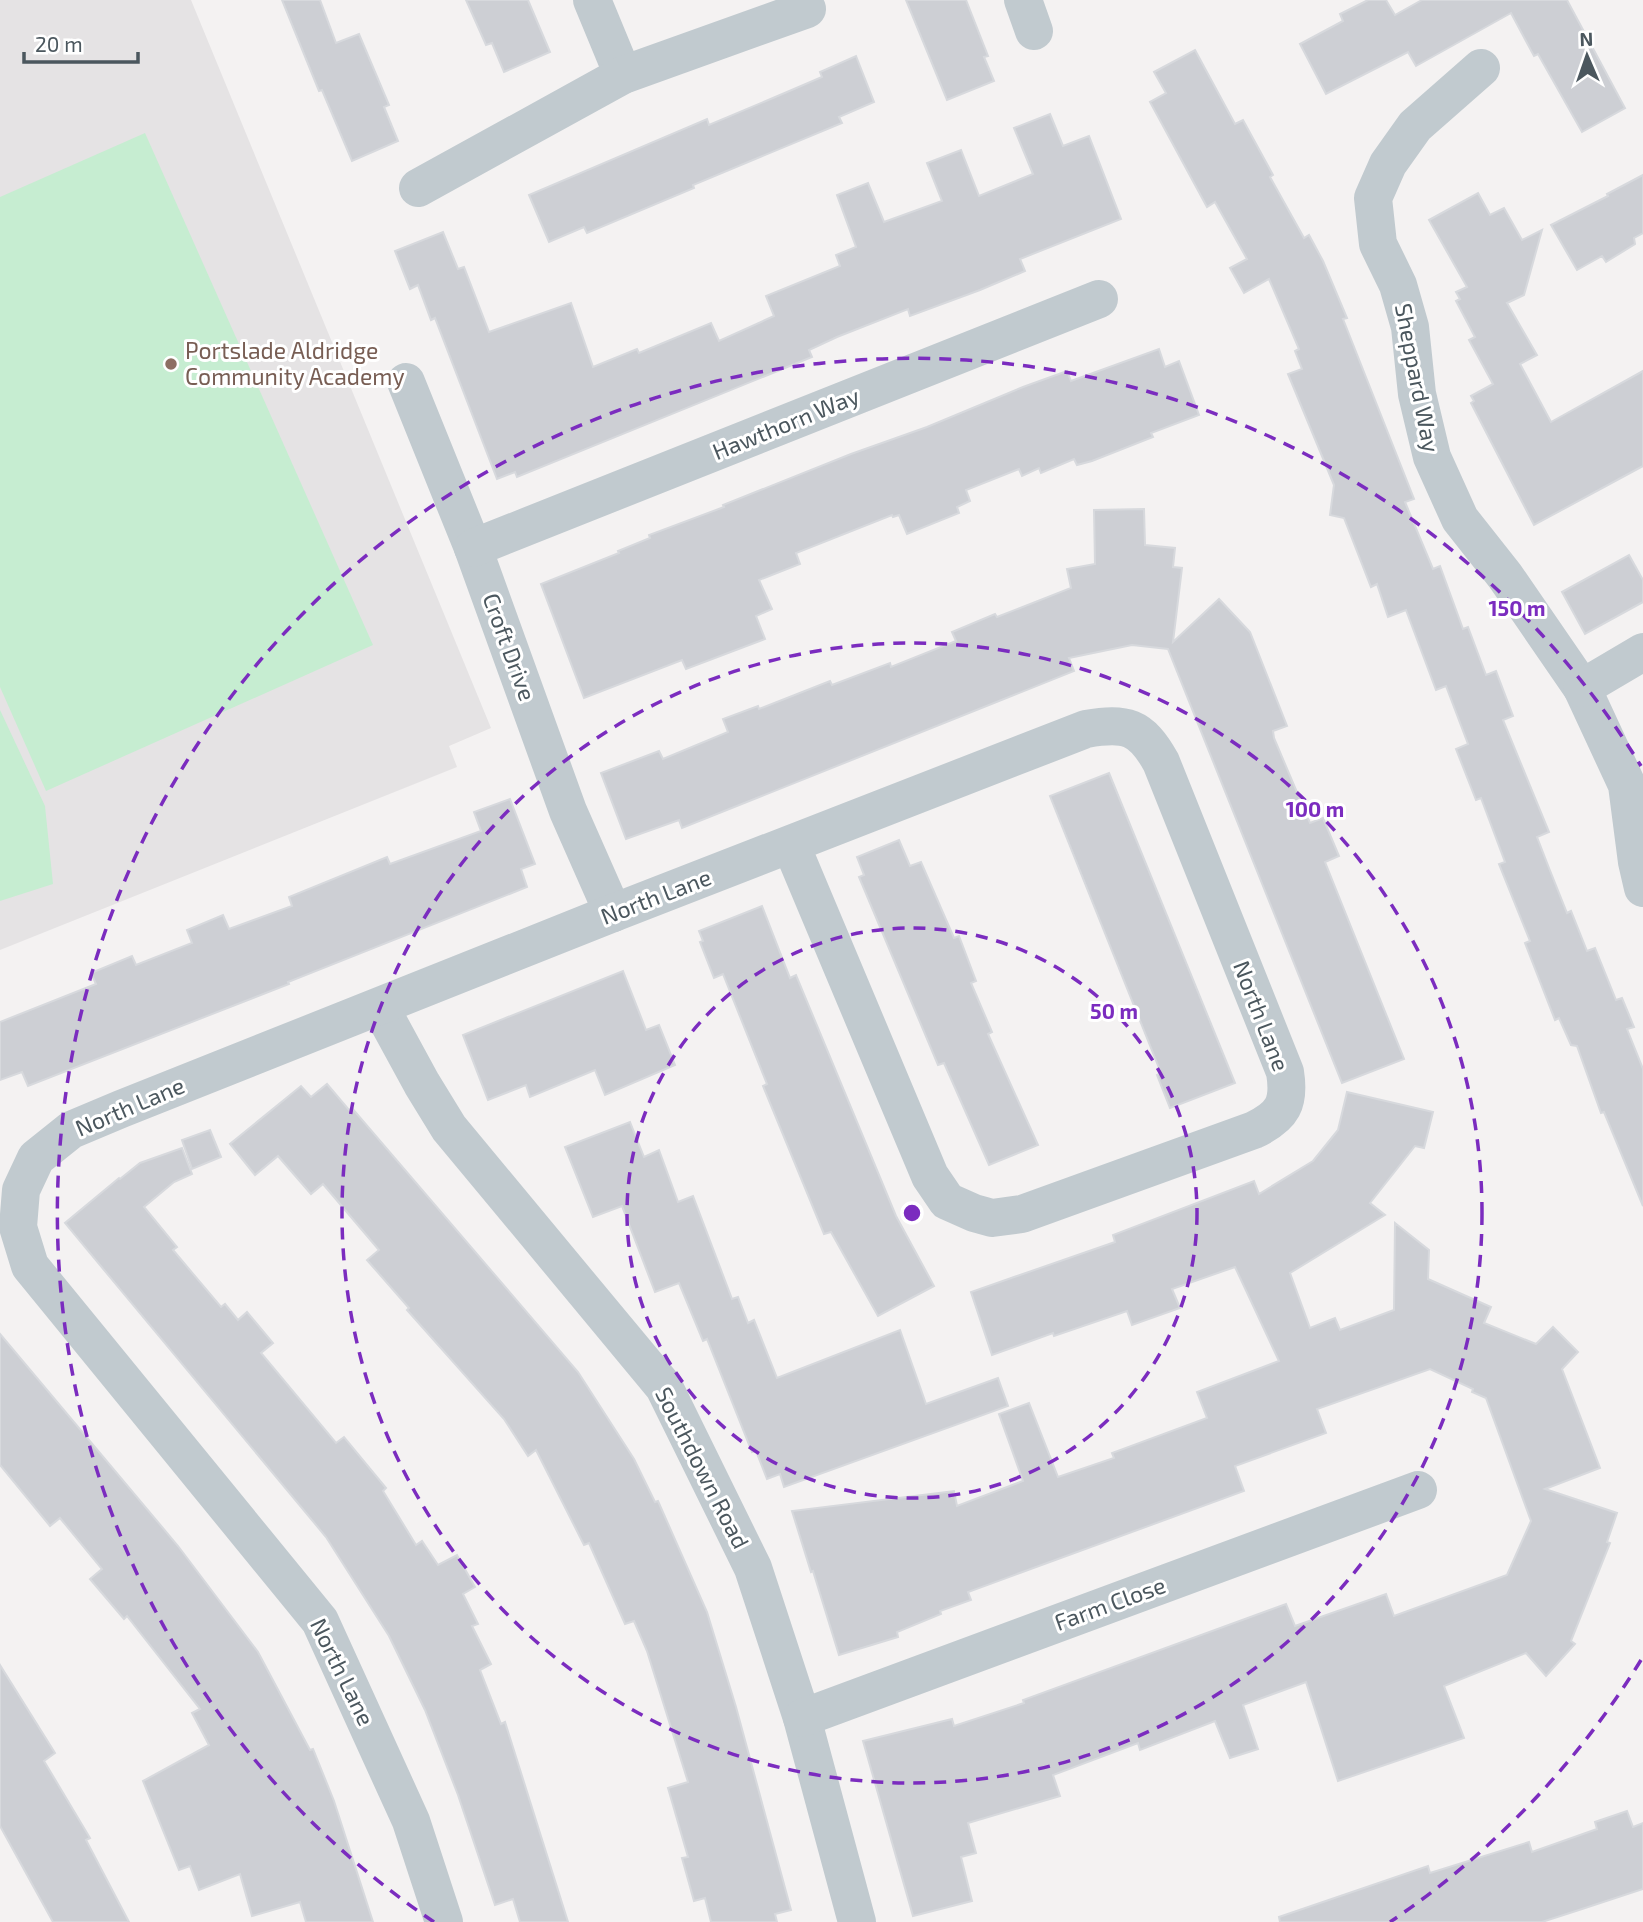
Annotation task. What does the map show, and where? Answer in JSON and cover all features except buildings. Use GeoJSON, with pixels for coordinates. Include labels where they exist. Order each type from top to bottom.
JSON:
{"type":"FeatureCollection","features":[{"type":"Feature","properties":{"kind":"street"},"geometry":{"type":"LineString","coordinates":[[592,0],[622,75]]}},
{"type":"Feature","properties":{"kind":"street"},"geometry":{"type":"LineString","coordinates":[[418,188],[622,75],[807,9]]}},
{"type":"Feature","properties":{"kind":"street","name":"Sheppard Way"},"geometry":{"type":"LineString","coordinates":[[1481,68],[1415,126],[1388,164],[1373,198],[1378,244],[1398,285],[1410,327],[1417,394],[1432,457],[1460,519],[1505,576],[1582,688],[1627,785],[1643,888]]}},
{"type":"Feature","properties":{"kind":"street","name":"Hawthorn Way"},"geometry":{"type":"LineString","coordinates":[[473,548],[1099,299]]}},
{"type":"Feature","properties":{"kind":"street","name":"Croft Drive"},"geometry":{"type":"LineString","coordinates":[[406,382],[473,548],[568,811],[613,913]]}},
{"type":"Feature","properties":{"kind":"street"},"geometry":{"type":"LineString","coordinates":[[1582,688],[1643,652]]}},
{"type":"Feature","properties":{"kind":"street","name":"North Lane"},"geometry":{"type":"LineString","coordinates":[[444,1922],[411,1821],[320,1621],[30,1266],[18,1227],[21,1190],[36,1158],[71,1130],[613,913],[1086,729],[1110,725],[1132,729],[1150,743],[1161,762],[1285,1072],[1288,1094],[1280,1110],[1269,1123],[1254,1130],[1022,1214],[992,1218],[947,1201],[930,1176],[791,845]]}},
{"type":"Feature","properties":{"kind":"street","name":"Southdown Road"},"geometry":{"type":"LineString","coordinates":[[380,1007],[449,1128],[664,1387],[753,1568],[802,1718],[857,1922]]}},
{"type":"Feature","properties":{"kind":"street","name":"Farm Close"},"geometry":{"type":"LineString","coordinates":[[802,1718],[1418,1490]]}},
{"type":"Feature","properties":{"kind":"shaded area","name":"Portslade Aldridge Community Academy"},"geometry":{"type":"Polygon","coordinates":[[[0,0],[191,0],[491,728],[449,746],[457,767],[0,950],[0,0]]]}},
{"type":"Feature","properties":{"kind":"green space"},"geometry":{"type":"Polygon","coordinates":[[[145,133],[373,645],[46,791],[0,687],[0,197],[145,133]]]}},
{"type":"Feature","properties":{"kind":"green space"},"geometry":{"type":"Polygon","coordinates":[[[0,710],[45,806],[53,884],[0,901],[0,710]]]}},
{"type":"Feature","properties":{"kind":"place","name":"Portslade Aldridge Community Academy"},"geometry":{"type":"Point","coordinates":[171,364]}}]}
